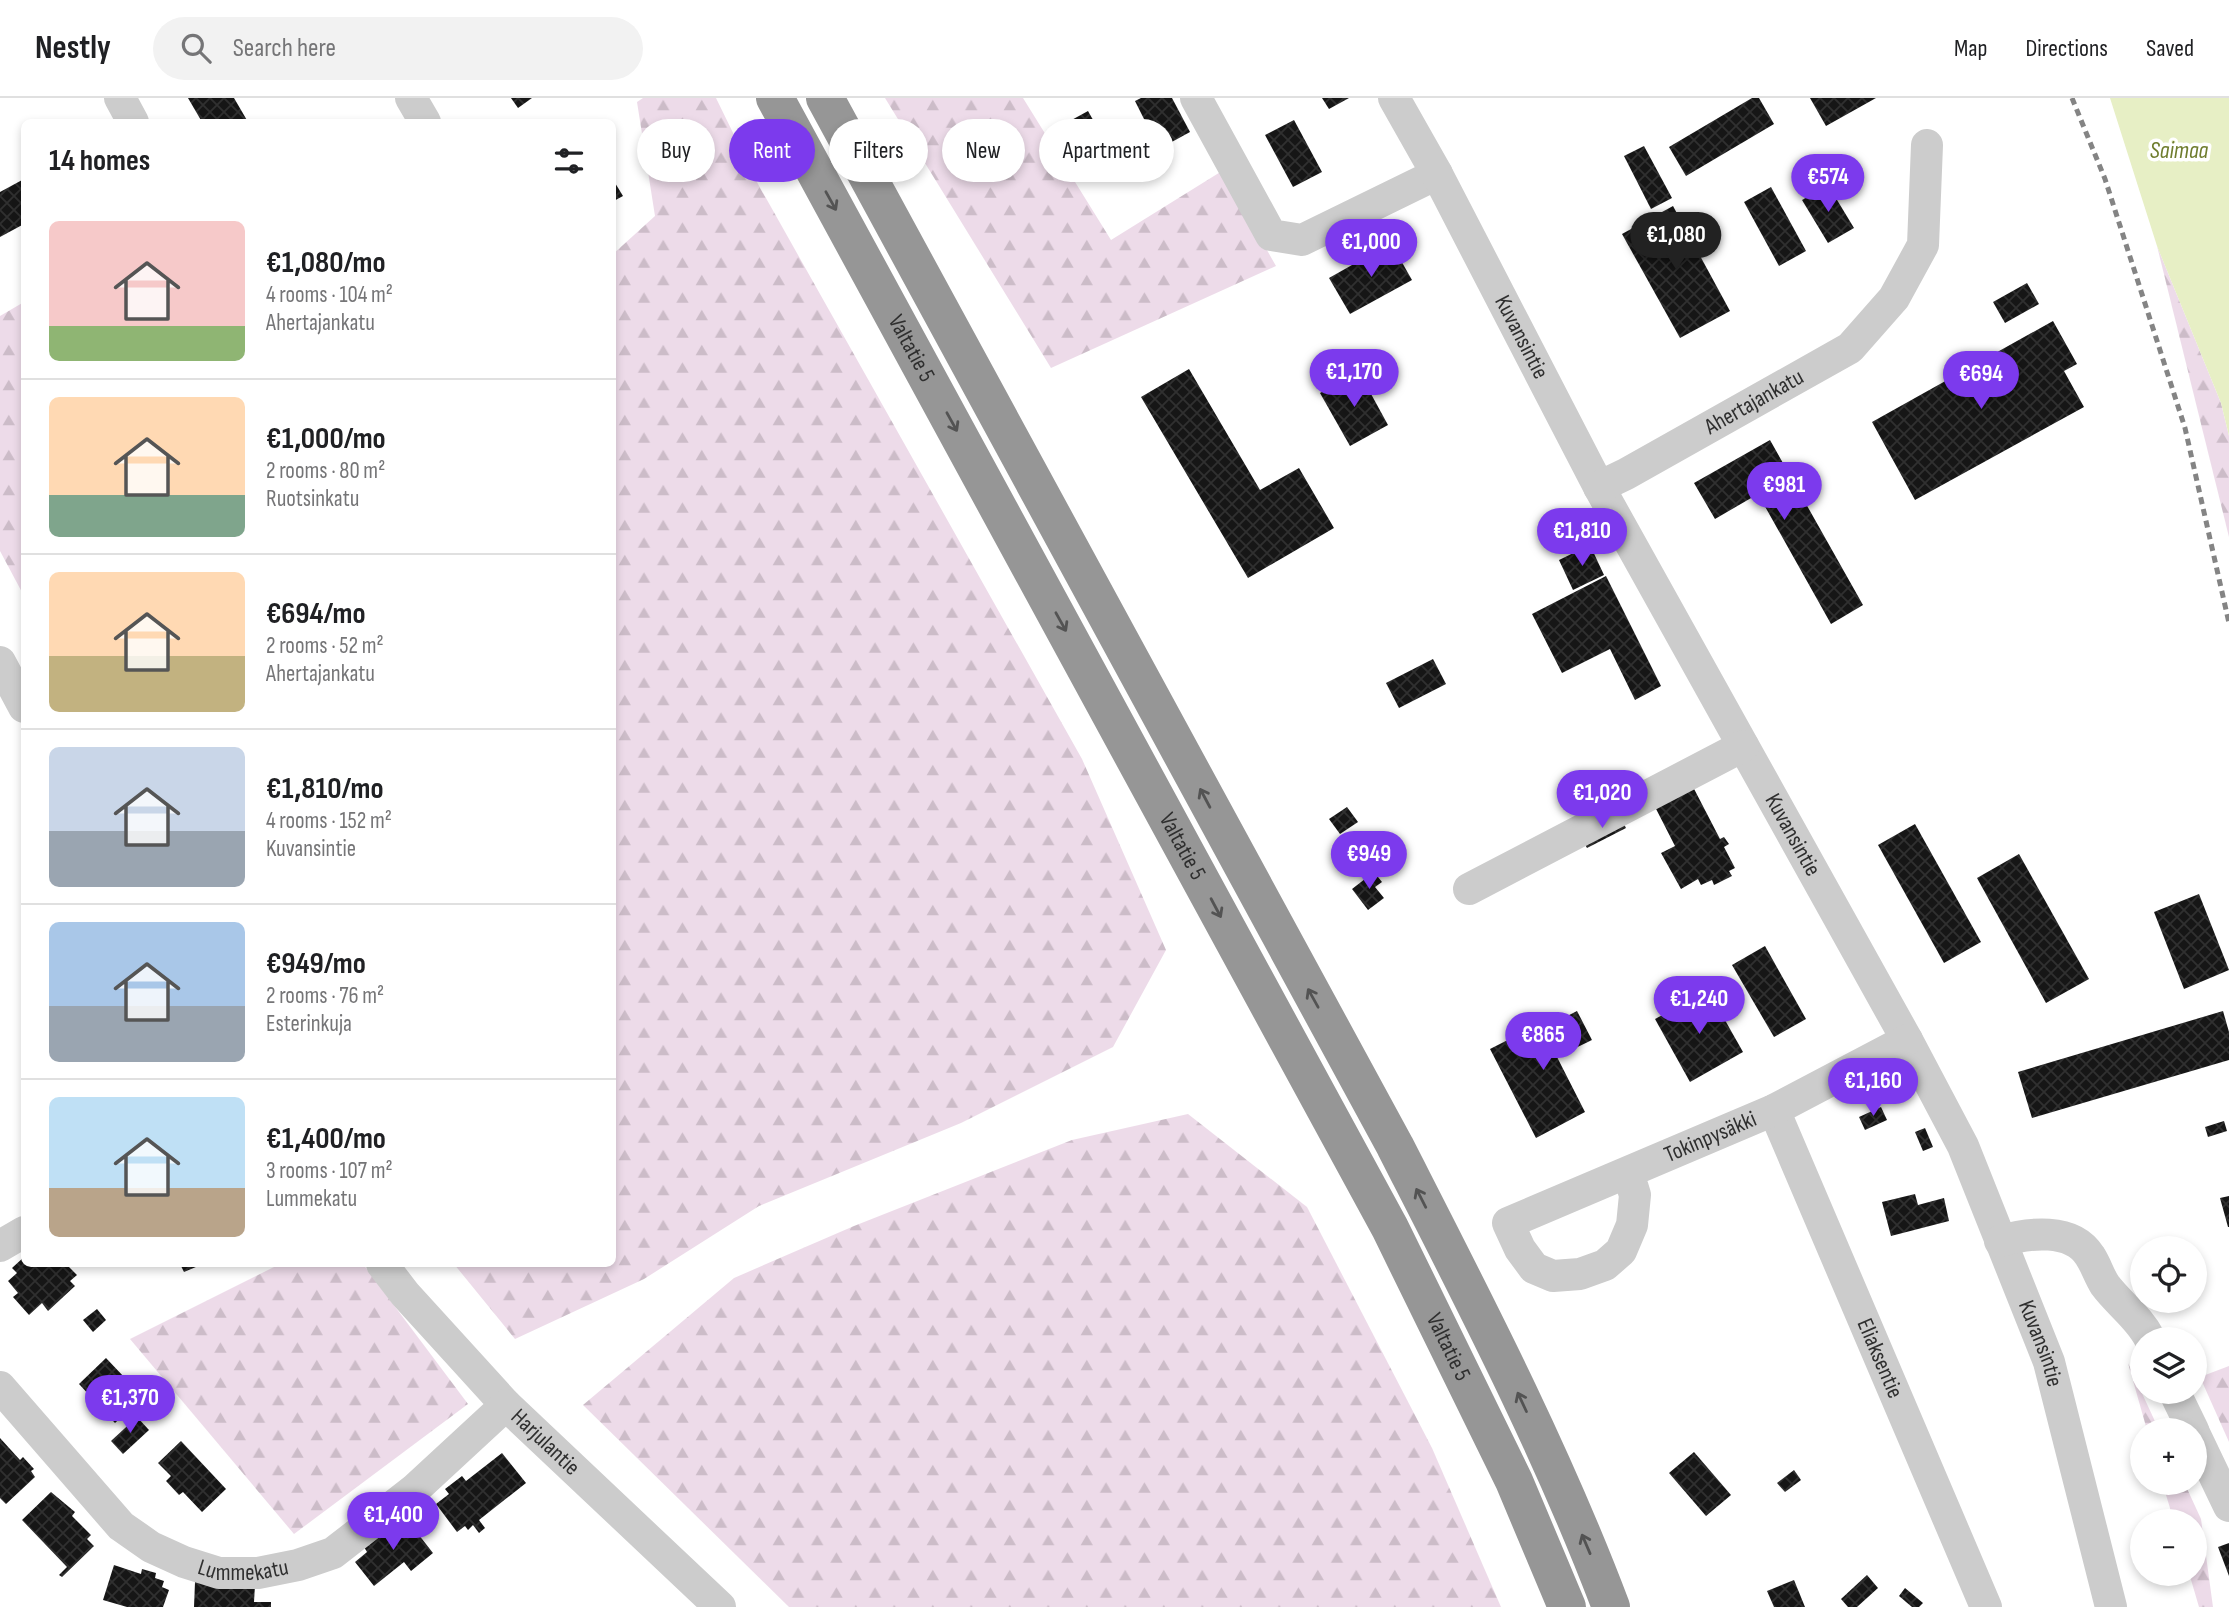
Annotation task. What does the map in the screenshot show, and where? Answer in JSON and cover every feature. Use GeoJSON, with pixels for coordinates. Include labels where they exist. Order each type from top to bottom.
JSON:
{"type":"FeatureCollection","features":[{"type":"Feature","properties":{"kind":"highway","name":"Valtatie 5"},"geometry":{"type":"LineString","coordinates":[[775,98],[1390,1228],[1514,1481],[1567,1607]]}},
{"type":"Feature","properties":{"kind":"highway","name":"Valtatie 5"},"geometry":{"type":"LineString","coordinates":[[825,98],[1395,1146],[1473,1298],[1551,1464],[1611,1607]]}},
{"type":"Feature","properties":{"kind":"street"},"geometry":{"type":"LineString","coordinates":[[120,98],[131,119]]}},
{"type":"Feature","properties":{"kind":"street"},"geometry":{"type":"LineString","coordinates":[[411,98],[423,119]]}},
{"type":"Feature","properties":{"kind":"street"},"geometry":{"type":"LineString","coordinates":[[1196,98],[1271,235],[1302,240],[1437,174]]}},
{"type":"Feature","properties":{"kind":"street","name":"Kuvansintie"},"geometry":{"type":"LineString","coordinates":[[1394,98],[1437,174],[1599,487],[1907,1040],[1963,1146],[2049,1362],[2111,1607]]}},
{"type":"Feature","properties":{"kind":"street","name":"Ahertajankatu"},"geometry":{"type":"LineString","coordinates":[[1599,487],[1850,348],[1894,298],[1923,245],[1927,145]]}},
{"type":"Feature","properties":{"kind":"street"},"geometry":{"type":"LineString","coordinates":[[0,662],[21,701]]}},
{"type":"Feature","properties":{"kind":"street"},"geometry":{"type":"LineString","coordinates":[[1469,889],[1742,746]]}},
{"type":"Feature","properties":{"kind":"street","name":"Tokinpysäkki"},"geometry":{"type":"LineString","coordinates":[[1628,1172],[1635,1195],[1632,1225],[1621,1251],[1605,1265],[1580,1275],[1553,1276],[1534,1268],[1520,1249],[1508,1223],[1628,1172],[1774,1110],[1907,1040]]}},
{"type":"Feature","properties":{"kind":"street","name":"Eliaksentie"},"geometry":{"type":"LineString","coordinates":[[1774,1110],[1986,1607]]}},
{"type":"Feature","properties":{"kind":"street"},"geometry":{"type":"LineString","coordinates":[[2000,1241],[2037,1233],[2073,1241],[2089,1253],[2104,1284],[2144,1327]]}},
{"type":"Feature","properties":{"kind":"street"},"geometry":{"type":"LineString","coordinates":[[0,1246],[21,1234]]}},
{"type":"Feature","properties":{"kind":"street","name":"Harjulantie"},"geometry":{"type":"LineString","coordinates":[[384,1267],[405,1294],[506,1405],[720,1607]]}},
{"type":"Feature","properties":{"kind":"street","name":"Lummekatu"},"geometry":{"type":"LineString","coordinates":[[0,1387],[121,1526],[151,1548],[219,1573],[258,1573],[298,1565],[333,1553],[414,1490],[506,1405]]}},
{"type":"Feature","properties":{"kind":"street"},"geometry":{"type":"LineString","coordinates":[[2207,1459],[2229,1506]]}},
{"type":"Feature","properties":{"kind":"green space"},"geometry":{"type":"Polygon","coordinates":[[[643,98],[716,98],[729,125],[729,182],[757,182],[1082,759],[1166,950],[1113,1047],[961,1123],[759,1206],[644,1279],[515,1339],[456,1267],[616,1267],[616,251],[655,216],[650,182],[715,182],[715,119],[640,119],[637,102],[643,98]]]}},
{"type":"Feature","properties":{"kind":"green space"},"geometry":{"type":"Polygon","coordinates":[[[885,98],[1023,98],[1039,124],[1039,182],[1075,182],[1111,240],[1222,171],[1276,266],[1051,368],[928,168],[928,119],[898,119],[885,98]]]}},
{"type":"Feature","properties":{"kind":"green space"},"geometry":{"type":"Polygon","coordinates":[[[2157,246],[2221,403],[2229,436],[2229,537],[2157,246]]]}},
{"type":"Feature","properties":{"kind":"green space"},"geometry":{"type":"Polygon","coordinates":[[[21,304],[21,590],[0,551],[0,316],[21,304]]]}},
{"type":"Feature","properties":{"kind":"green space"},"geometry":{"type":"Polygon","coordinates":[[[1188,1114],[1307,1207],[1432,1448],[1501,1607],[789,1607],[583,1405],[734,1278],[854,1226],[1072,1140],[1188,1114]]]}},
{"type":"Feature","properties":{"kind":"green space"},"geometry":{"type":"Polygon","coordinates":[[[274,1267],[365,1267],[468,1404],[294,1534],[130,1339],[274,1267]]]}},
{"type":"Feature","properties":{"kind":"green space"},"geometry":{"type":"Polygon","coordinates":[[[2229,1366],[2229,1442],[2207,1393],[2207,1374],[2229,1366]]]}},
{"type":"Feature","properties":{"kind":"green space"},"geometry":{"type":"Polygon","coordinates":[[[2140,1404],[2147,1404],[2153,1418],[2144,1418],[2140,1404]]]}},
{"type":"Feature","properties":{"kind":"green space"},"geometry":{"type":"Polygon","coordinates":[[[2166,1495],[2190,1495],[2196,1509],[2170,1509],[2166,1495]]]}},
{"type":"Feature","properties":{"kind":"green space"},"geometry":{"type":"Polygon","coordinates":[[[2207,1563],[2213,1607],[2199,1607],[2193,1586],[2207,1586],[2207,1563]]]}},
{"type":"Feature","properties":{"kind":"water","name":"Saimaa"},"geometry":{"type":"Polygon","coordinates":[[[2110,98],[2229,98],[2229,436],[2221,403],[2157,246],[2110,98]]]}},
{"type":"Feature","properties":{"kind":"building"},"geometry":{"type":"Polygon","coordinates":[[[188,98],[234,98],[246,119],[200,119],[188,98]]]}},
{"type":"Feature","properties":{"kind":"building"},"geometry":{"type":"Polygon","coordinates":[[[511,98],[532,98],[518,108],[511,98]]]}},
{"type":"Feature","properties":{"kind":"building"},"geometry":{"type":"Polygon","coordinates":[[[1141,98],[1172,98],[1190,132],[1174,141],[1174,119],[1144,119],[1135,101],[1141,98]]]}},
{"type":"Feature","properties":{"kind":"building"},"geometry":{"type":"Polygon","coordinates":[[[1322,98],[1349,98],[1329,109],[1322,98]]]}},
{"type":"Feature","properties":{"kind":"building"},"geometry":{"type":"Polygon","coordinates":[[[1752,98],[1759,98],[1774,124],[1686,176],[1669,147],[1752,98]]]}},
{"type":"Feature","properties":{"kind":"building"},"geometry":{"type":"Polygon","coordinates":[[[1810,98],[1876,98],[1826,126],[1810,98]]]}},
{"type":"Feature","properties":{"kind":"building"},"geometry":{"type":"Polygon","coordinates":[[[1088,111],[1093,119],[1073,119],[1088,111]]]}},
{"type":"Feature","properties":{"kind":"building"},"geometry":{"type":"Polygon","coordinates":[[[1294,120],[1322,172],[1293,187],[1265,135],[1294,120]]]}},
{"type":"Feature","properties":{"kind":"building"},"geometry":{"type":"Polygon","coordinates":[[[1644,146],[1672,198],[1651,209],[1624,156],[1644,146]]]}},
{"type":"Feature","properties":{"kind":"building"},"geometry":{"type":"Polygon","coordinates":[[[21,181],[21,226],[0,237],[0,192],[21,181]]]}},
{"type":"Feature","properties":{"kind":"building"},"geometry":{"type":"Polygon","coordinates":[[[616,185],[623,196],[616,200],[616,185]]]}},
{"type":"Feature","properties":{"kind":"building"},"geometry":{"type":"Polygon","coordinates":[[[1828,185],[1854,228],[1828,243],[1802,200],[1828,185]]]}},
{"type":"Feature","properties":{"kind":"building"},"geometry":{"type":"Polygon","coordinates":[[[1771,187],[1806,251],[1779,266],[1744,202],[1771,187]]]}},
{"type":"Feature","properties":{"kind":"building"},"geometry":{"type":"Polygon","coordinates":[[[1673,206],[1730,311],[1680,338],[1622,234],[1673,206]]]}},
{"type":"Feature","properties":{"kind":"building"},"geometry":{"type":"Polygon","coordinates":[[[1391,243],[1412,280],[1350,314],[1329,278],[1391,243]]]}},
{"type":"Feature","properties":{"kind":"building"},"geometry":{"type":"Polygon","coordinates":[[[2027,283],[2039,304],[2005,323],[1993,302],[2027,283]]]}},
{"type":"Feature","properties":{"kind":"building"},"geometry":{"type":"Polygon","coordinates":[[[2053,321],[2077,364],[2064,371],[2084,407],[1915,500],[1872,422],[2053,321]]]}},
{"type":"Feature","properties":{"kind":"building"},"geometry":{"type":"Polygon","coordinates":[[[1189,369],[1260,490],[1299,468],[1334,528],[1248,578],[1141,397],[1189,369]]]}},
{"type":"Feature","properties":{"kind":"building"},"geometry":{"type":"Polygon","coordinates":[[[1359,372],[1388,425],[1350,446],[1320,393],[1359,372]]]}},
{"type":"Feature","properties":{"kind":"building"},"geometry":{"type":"Polygon","coordinates":[[[1770,440],[1863,605],[1831,624],[1758,494],[1715,519],[1694,483],[1770,440]]]}},
{"type":"Feature","properties":{"kind":"building"},"geometry":{"type":"Polygon","coordinates":[[[1590,545],[1604,575],[1573,590],[1559,560],[1590,545]]]}},
{"type":"Feature","properties":{"kind":"building"},"geometry":{"type":"Polygon","coordinates":[[[1606,576],[1661,686],[1635,700],[1610,649],[1562,673],[1532,614],[1606,576]]]}},
{"type":"Feature","properties":{"kind":"building"},"geometry":{"type":"Polygon","coordinates":[[[1433,659],[1446,684],[1399,708],[1386,683],[1433,659]]]}},
{"type":"Feature","properties":{"kind":"building"},"geometry":{"type":"Polygon","coordinates":[[[1691,783],[1720,839],[1724,837],[1729,844],[1724,847],[1735,868],[1729,871],[1732,876],[1714,885],[1712,880],[1701,885],[1698,879],[1681,889],[1661,853],[1675,846],[1653,803],[1691,783]]]}},
{"type":"Feature","properties":{"kind":"building"},"geometry":{"type":"Polygon","coordinates":[[[1347,807],[1358,822],[1340,834],[1329,819],[1347,807]]]}},
{"type":"Feature","properties":{"kind":"building"},"geometry":{"type":"Polygon","coordinates":[[[1617,811],[1626,828],[1587,848],[1578,832],[1617,811]]]}},
{"type":"Feature","properties":{"kind":"building"},"geometry":{"type":"Polygon","coordinates":[[[1915,824],[1981,942],[1944,963],[1878,845],[1915,824]]]}},
{"type":"Feature","properties":{"kind":"building"},"geometry":{"type":"Polygon","coordinates":[[[2019,854],[2089,979],[2046,1003],[1977,878],[2019,854]]]}},
{"type":"Feature","properties":{"kind":"building"},"geometry":{"type":"Polygon","coordinates":[[[1374,872],[1382,882],[1375,887],[1384,898],[1368,910],[1352,889],[1374,872]]]}},
{"type":"Feature","properties":{"kind":"building"},"geometry":{"type":"Polygon","coordinates":[[[2199,894],[2229,970],[2184,989],[2154,912],[2199,894]]]}},
{"type":"Feature","properties":{"kind":"building"},"geometry":{"type":"Polygon","coordinates":[[[1765,946],[1806,1019],[1774,1037],[1732,965],[1765,946]]]}},
{"type":"Feature","properties":{"kind":"building"},"geometry":{"type":"Polygon","coordinates":[[[1708,990],[1743,1052],[1690,1082],[1655,1019],[1708,990]]]}},
{"type":"Feature","properties":{"kind":"building"},"geometry":{"type":"Polygon","coordinates":[[[1577,1011],[1592,1040],[1557,1057],[1585,1112],[1536,1138],[1490,1049],[1541,1023],[1544,1028],[1577,1011]]]}},
{"type":"Feature","properties":{"kind":"building"},"geometry":{"type":"Polygon","coordinates":[[[2223,1011],[2229,1032],[2229,1060],[2032,1118],[2018,1072],[2223,1011]]]}},
{"type":"Feature","properties":{"kind":"building"},"geometry":{"type":"Polygon","coordinates":[[[1881,1107],[1887,1120],[1865,1130],[1859,1117],[1881,1107]]]}},
{"type":"Feature","properties":{"kind":"building"},"geometry":{"type":"Polygon","coordinates":[[[2224,1121],[2227,1131],[2208,1137],[2205,1127],[2224,1121]]]}},
{"type":"Feature","properties":{"kind":"building"},"geometry":{"type":"Polygon","coordinates":[[[1925,1128],[1933,1147],[1923,1151],[1915,1132],[1925,1128]]]}},
{"type":"Feature","properties":{"kind":"building"},"geometry":{"type":"Polygon","coordinates":[[[1915,1194],[1918,1205],[1944,1198],[1949,1221],[1891,1236],[1882,1202],[1915,1194]]]}},
{"type":"Feature","properties":{"kind":"building"},"geometry":{"type":"Polygon","coordinates":[[[2229,1196],[2229,1227],[2228,1227],[2220,1198],[2229,1196]]]}},
{"type":"Feature","properties":{"kind":"building"},"geometry":{"type":"Polygon","coordinates":[[[21,1260],[21,1267],[69,1267],[77,1275],[70,1281],[75,1286],[48,1311],[42,1303],[29,1315],[13,1297],[18,1293],[8,1281],[17,1273],[12,1268],[21,1260]]]}},
{"type":"Feature","properties":{"kind":"building"},"geometry":{"type":"Polygon","coordinates":[[[182,1267],[196,1267],[184,1272],[182,1267]]]}},
{"type":"Feature","properties":{"kind":"building"},"geometry":{"type":"Polygon","coordinates":[[[97,1309],[106,1320],[93,1332],[83,1320],[97,1309]]]}},
{"type":"Feature","properties":{"kind":"building"},"geometry":{"type":"Polygon","coordinates":[[[106,1358],[143,1397],[115,1423],[79,1384],[106,1358]]]}},
{"type":"Feature","properties":{"kind":"building"},"geometry":{"type":"Polygon","coordinates":[[[137,1417],[149,1430],[123,1454],[111,1441],[137,1417]]]}},
{"type":"Feature","properties":{"kind":"building"},"geometry":{"type":"Polygon","coordinates":[[[0,1438],[20,1460],[23,1457],[34,1469],[31,1471],[35,1477],[6,1504],[0,1498],[0,1438]]]}},
{"type":"Feature","properties":{"kind":"building"},"geometry":{"type":"Polygon","coordinates":[[[181,1441],[226,1489],[202,1512],[183,1492],[179,1495],[166,1481],[171,1476],[158,1463],[181,1441]]]}},
{"type":"Feature","properties":{"kind":"building"},"geometry":{"type":"Polygon","coordinates":[[[1694,1452],[1731,1495],[1706,1516],[1669,1473],[1694,1452]]]}},
{"type":"Feature","properties":{"kind":"building"},"geometry":{"type":"Polygon","coordinates":[[[502,1453],[526,1483],[479,1520],[485,1528],[479,1533],[473,1525],[468,1530],[465,1526],[457,1532],[436,1504],[449,1494],[445,1489],[462,1476],[466,1481],[502,1453]]]}},
{"type":"Feature","properties":{"kind":"building"},"geometry":{"type":"Polygon","coordinates":[[[1794,1470],[1801,1480],[1785,1492],[1777,1483],[1794,1470]]]}},
{"type":"Feature","properties":{"kind":"building"},"geometry":{"type":"Polygon","coordinates":[[[51,1492],[75,1512],[72,1516],[91,1535],[87,1539],[94,1546],[62,1577],[59,1575],[67,1567],[22,1520],[51,1492]]]}},
{"type":"Feature","properties":{"kind":"building"},"geometry":{"type":"Polygon","coordinates":[[[404,1516],[433,1553],[411,1571],[404,1562],[374,1586],[355,1562],[367,1552],[364,1547],[404,1516]]]}},
{"type":"Feature","properties":{"kind":"building"},"geometry":{"type":"Polygon","coordinates":[[[2229,1543],[2229,1576],[2218,1547],[2229,1543]]]}},
{"type":"Feature","properties":{"kind":"building"},"geometry":{"type":"Polygon","coordinates":[[[114,1565],[141,1574],[142,1569],[156,1573],[155,1578],[164,1581],[162,1587],[169,1590],[163,1607],[127,1607],[103,1600],[114,1565]]]}},
{"type":"Feature","properties":{"kind":"building"},"geometry":{"type":"Polygon","coordinates":[[[1867,1575],[1878,1588],[1857,1607],[1848,1607],[1841,1599],[1867,1575]]]}},
{"type":"Feature","properties":{"kind":"building"},"geometry":{"type":"Polygon","coordinates":[[[1794,1580],[1805,1607],[1774,1607],[1767,1591],[1794,1580]]]}},
{"type":"Feature","properties":{"kind":"building"},"geometry":{"type":"Polygon","coordinates":[[[195,1582],[255,1585],[254,1602],[271,1602],[271,1607],[194,1607],[195,1582]]]}},
{"type":"Feature","properties":{"kind":"building"},"geometry":{"type":"Polygon","coordinates":[[[1905,1588],[1923,1603],[1919,1607],[1912,1607],[1899,1596],[1905,1588]]]}},
{"type":"Feature","properties":{"kind":"railway"},"geometry":{"type":"LineString","coordinates":[[2072,98],[2105,179],[2185,428],[2229,623]]}}]}
